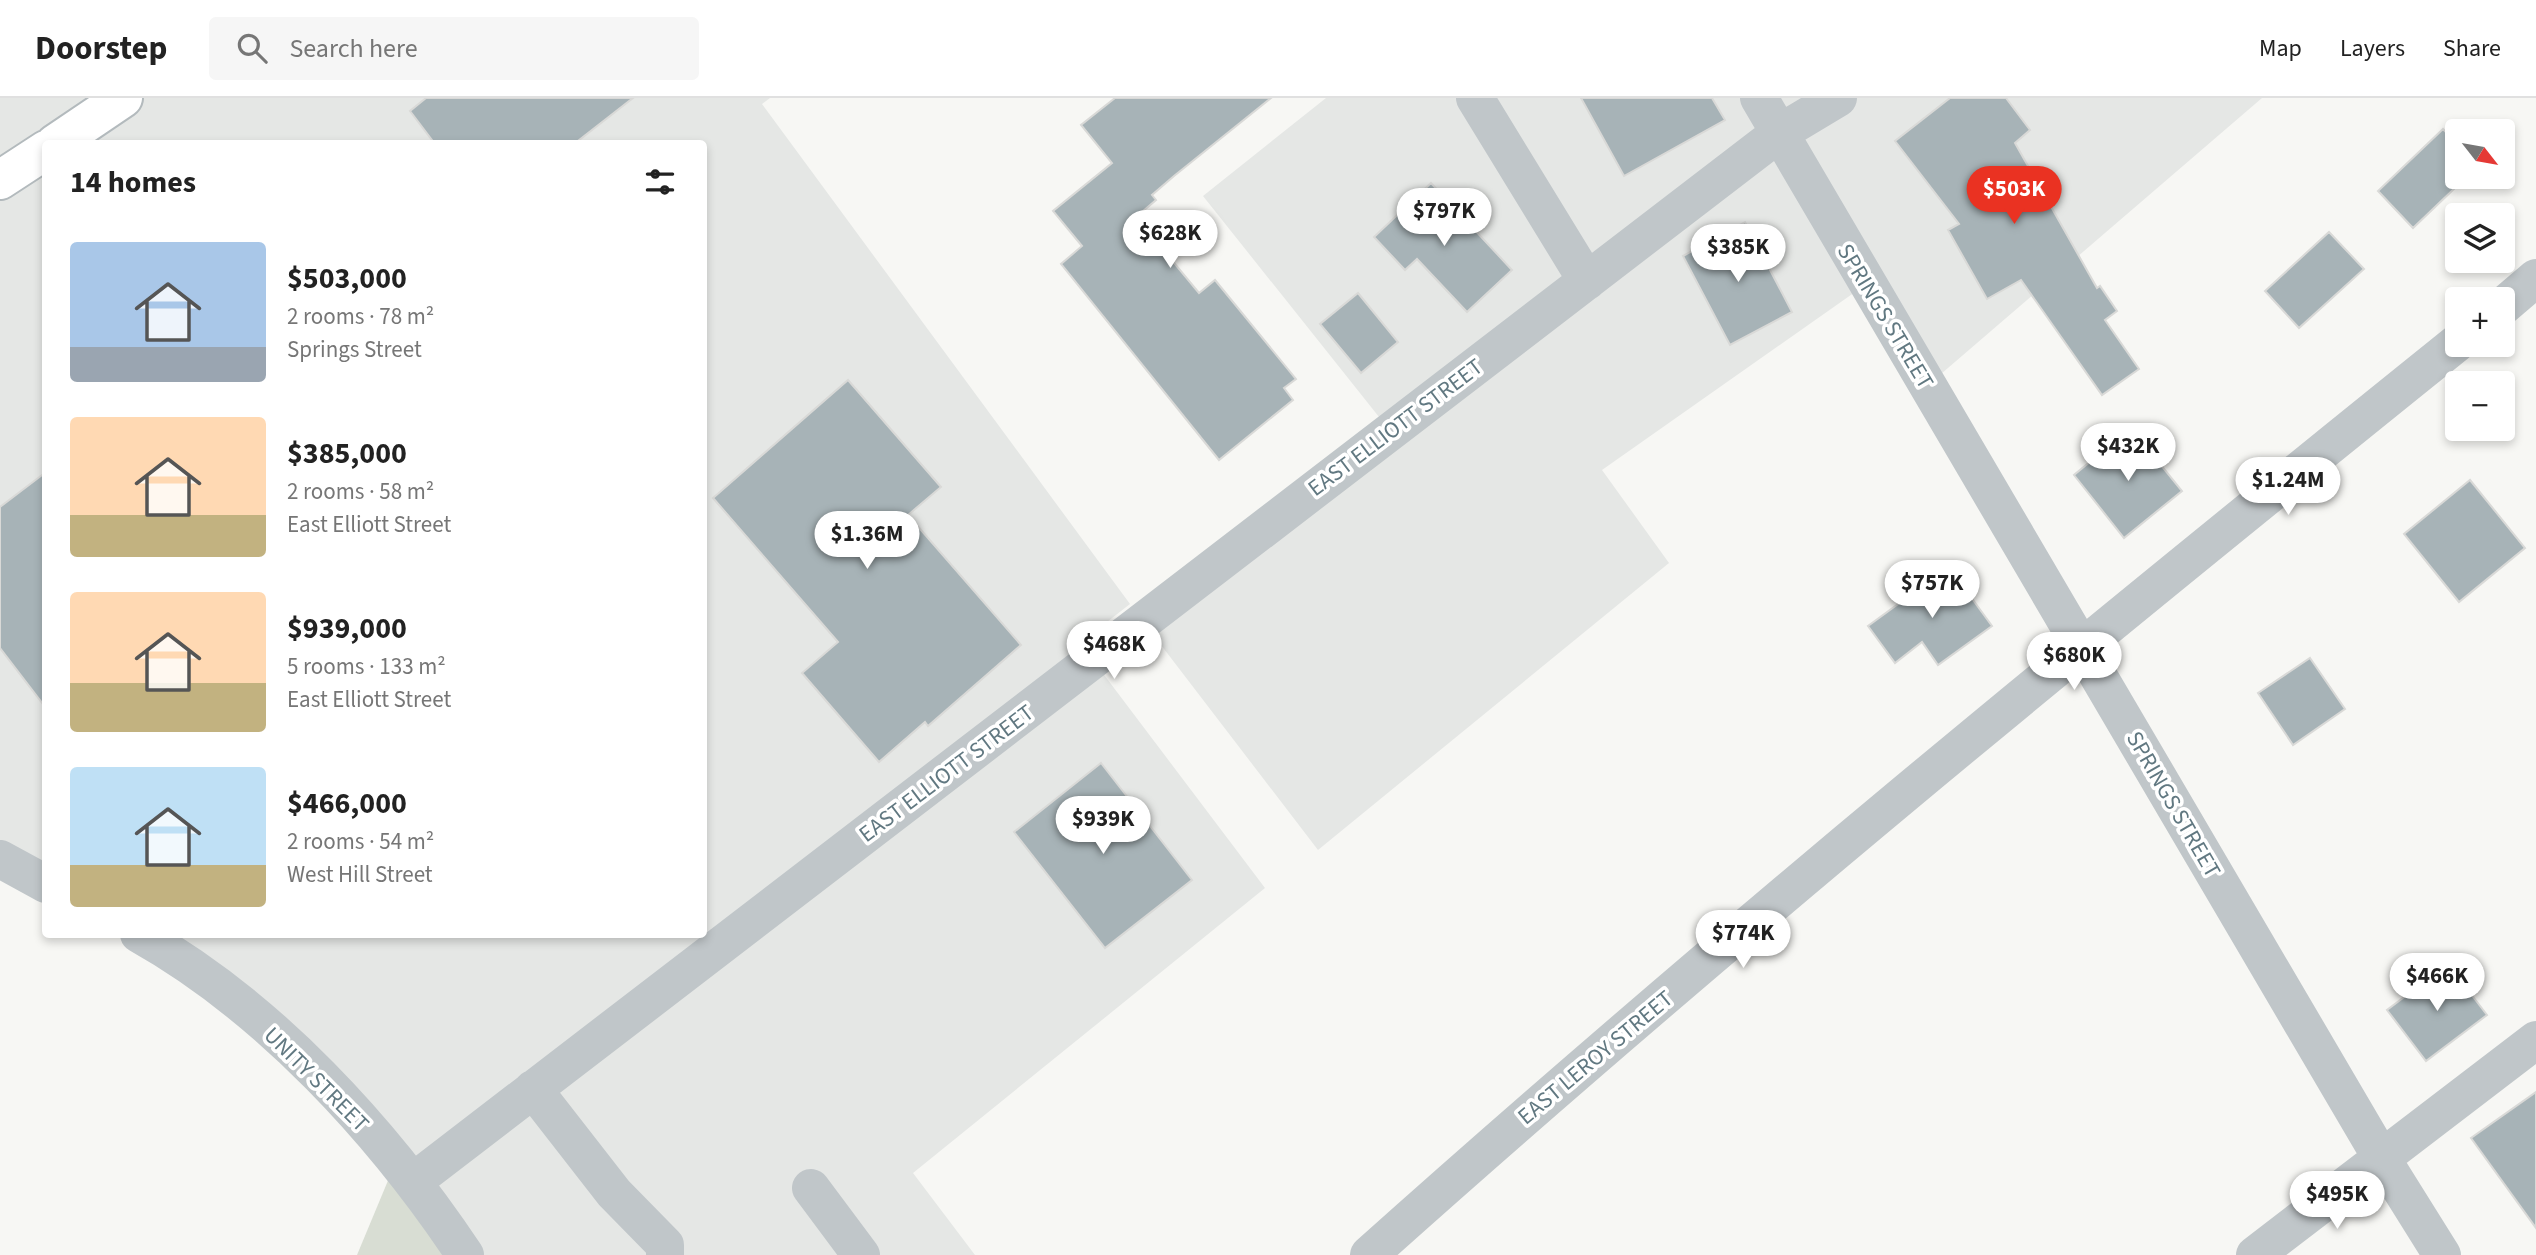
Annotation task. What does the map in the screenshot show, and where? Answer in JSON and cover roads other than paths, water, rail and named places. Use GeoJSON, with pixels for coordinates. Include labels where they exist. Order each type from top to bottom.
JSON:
{"type":"FeatureCollection","features":[{"type":"Feature","properties":{"kind":"main road"},"geometry":{"type":"LineString","coordinates":[[61,140],[123,98]]}},
{"type":"Feature","properties":{"kind":"main road"},"geometry":{"type":"LineString","coordinates":[[0,180],[42,153]]}},
{"type":"Feature","properties":{"kind":"street"},"geometry":{"type":"LineString","coordinates":[[1475,98],[1587,281]]}},
{"type":"Feature","properties":{"kind":"street","name":"SPRINGS STREET"},"geometry":{"type":"LineString","coordinates":[[1759,98],[2382,1159],[2442,1255]]}},
{"type":"Feature","properties":{"kind":"street","name":"EAST ELLIOTT STREET"},"geometry":{"type":"LineString","coordinates":[[414,1181],[1778,134],[1838,98]]}},
{"type":"Feature","properties":{"kind":"street"},"geometry":{"type":"LineString","coordinates":[[2515,296],[2536,278]]}},
{"type":"Feature","properties":{"kind":"street","name":"EAST LEROY STREET"},"geometry":{"type":"LineString","coordinates":[[1369,1255],[1515,1125],[2081,645],[2445,353]]}},
{"type":"Feature","properties":{"kind":"street"},"geometry":{"type":"LineString","coordinates":[[0,859],[42,882]]}},
{"type":"Feature","properties":{"kind":"street","name":"UNITY STREET"},"geometry":{"type":"LineString","coordinates":[[146,938],[166,949],[215,986],[307,1062],[414,1181],[465,1255]]}},
{"type":"Feature","properties":{"kind":"street"},"geometry":{"type":"LineString","coordinates":[[2255,1255],[2536,1040]]}},
{"type":"Feature","properties":{"kind":"street"},"geometry":{"type":"LineString","coordinates":[[533,1089],[614,1193],[676,1252]]}},
{"type":"Feature","properties":{"kind":"street"},"geometry":{"type":"LineString","coordinates":[[811,1188],[861,1255]]}}]}
